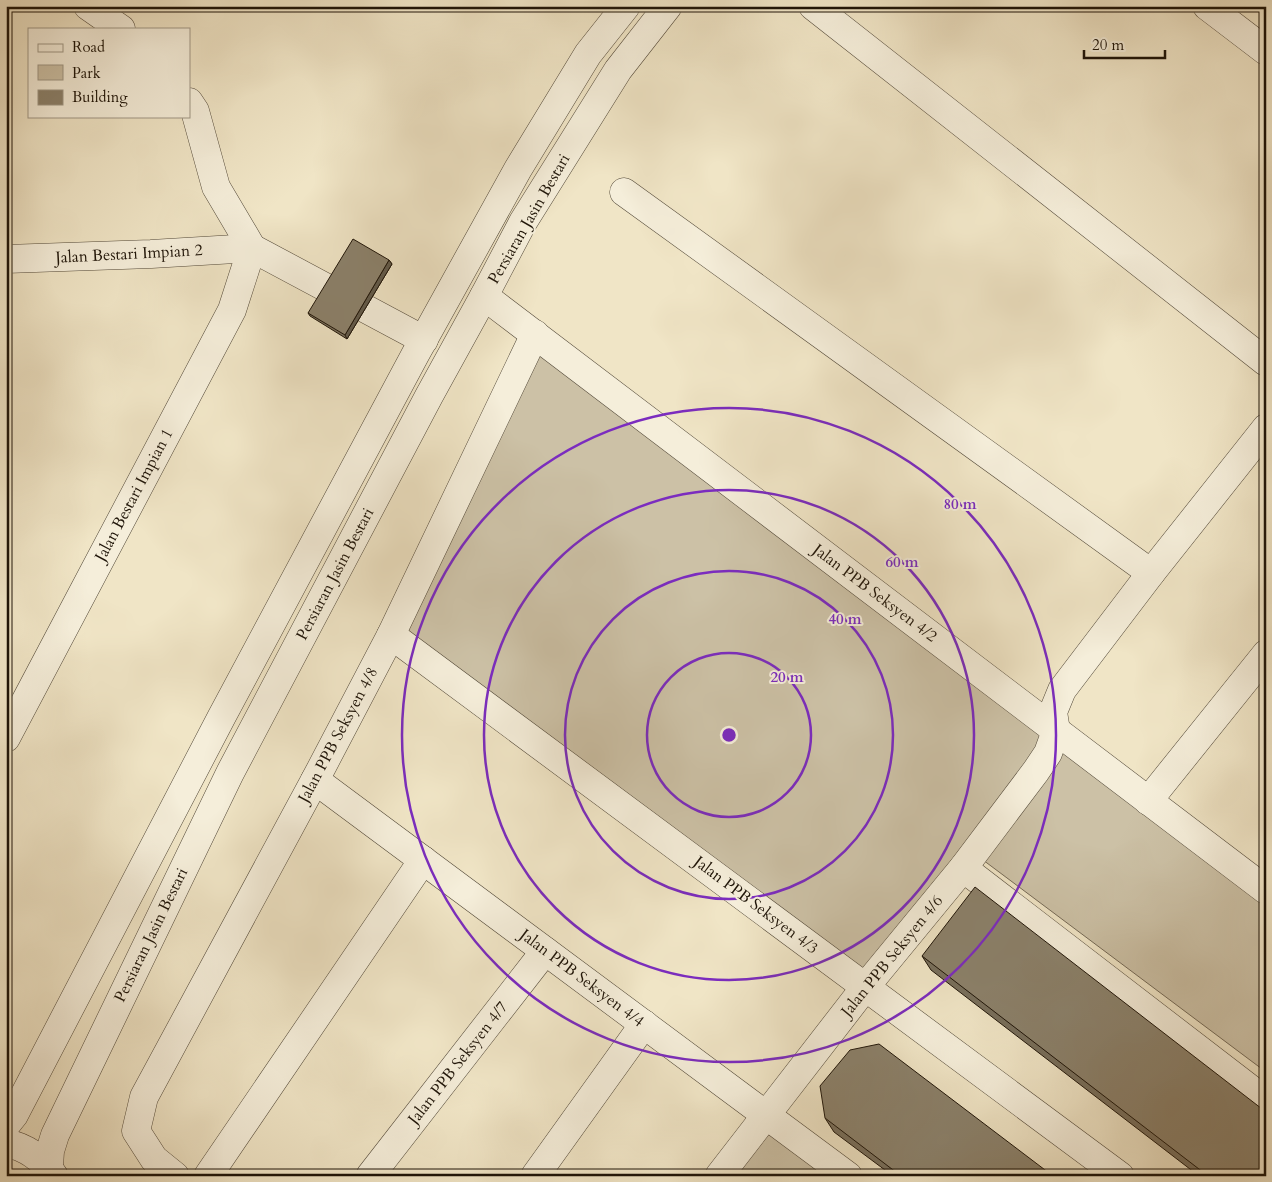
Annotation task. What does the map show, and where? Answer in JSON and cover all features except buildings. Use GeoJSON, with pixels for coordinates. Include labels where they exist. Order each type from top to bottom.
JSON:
{"type":"FeatureCollection","features":[{"type":"Feature","properties":{"kind":"street"},"geometry":{"type":"LineString","coordinates":[[88,6],[121,28]]}},
{"type":"Feature","properties":{"kind":"street","name":"Persiaran Jasin Bestari"},"geometry":{"type":"LineString","coordinates":[[6,1125],[14,1115],[221,718],[424,340],[528,152],[588,54],[626,6]]}},
{"type":"Feature","properties":{"kind":"street","name":"Persiaran Jasin Bestari"},"geometry":{"type":"LineString","coordinates":[[51,1172],[50,1151],[55,1135],[230,773],[429,396],[523,222],[618,70],[668,6]]}},
{"type":"Feature","properties":{"kind":"street"},"geometry":{"type":"LineString","coordinates":[[813,6],[1266,362]]}},
{"type":"Feature","properties":{"kind":"street"},"geometry":{"type":"LineString","coordinates":[[1207,6],[1266,51]]}},
{"type":"Feature","properties":{"kind":"street"},"geometry":{"type":"LineString","coordinates":[[190,104],[195,112],[216,188],[252,248],[424,340]]}},
{"type":"Feature","properties":{"kind":"street"},"geometry":{"type":"LineString","coordinates":[[624,192],[1151,573]]}},
{"type":"Feature","properties":{"kind":"street","name":"Jalan Bestari Impian 2"},"geometry":{"type":"LineString","coordinates":[[6,259],[252,248]]}},
{"type":"Feature","properties":{"kind":"street","name":"Jalan Bestari Impian 1"},"geometry":{"type":"LineString","coordinates":[[6,738],[232,310],[252,248]]}},
{"type":"Feature","properties":{"kind":"street","name":"Jalan PPB Seksyen 4/2"},"geometry":{"type":"LineString","coordinates":[[484,296],[1266,890]]}},
{"type":"Feature","properties":{"kind":"street","name":"Jalan PPB Seksyen 4/8"},"geometry":{"type":"LineString","coordinates":[[175,1176],[154,1159],[136,1131],[144,1097],[391,635],[534,334]]}},
{"type":"Feature","properties":{"kind":"street"},"geometry":{"type":"LineString","coordinates":[[1056,731],[1053,712],[1062,690],[1151,573],[1266,428]]}},
{"type":"Feature","properties":{"kind":"street","name":"Jalan PPB Seksyen 4/3"},"geometry":{"type":"LineString","coordinates":[[391,635],[1120,1176]]}},
{"type":"Feature","properties":{"kind":"street"},"geometry":{"type":"LineString","coordinates":[[1148,801],[1266,654]]}},
{"type":"Feature","properties":{"kind":"street","name":"Jalan PPB Seksyen 4/6"},"geometry":{"type":"LineString","coordinates":[[719,1176],[866,986],[963,868],[1036,771],[1048,753],[1056,731]]}},
{"type":"Feature","properties":{"kind":"street","name":"Jalan PPB Seksyen 4/4"},"geometry":{"type":"LineString","coordinates":[[315,780],[848,1176]]}},
{"type":"Feature","properties":{"kind":"street"},"geometry":{"type":"LineString","coordinates":[[208,1176],[423,860]]}},
{"type":"Feature","properties":{"kind":"street"},"geometry":{"type":"LineString","coordinates":[[963,868],[1266,1101]]}},
{"type":"Feature","properties":{"kind":"street","name":"Jalan PPB Seksyen 4/7"},"geometry":{"type":"LineString","coordinates":[[370,1176],[546,951]]}},
{"type":"Feature","properties":{"kind":"street"},"geometry":{"type":"LineString","coordinates":[[536,1176],[644,1024]]}},
{"type":"Feature","properties":{"kind":"street"},"geometry":{"type":"LineString","coordinates":[[6,1143],[31,1153],[51,1172]]}},
{"type":"Feature","properties":{"kind":"green space"},"geometry":{"type":"Polygon","coordinates":[[[536,343],[1048,731],[1043,751],[863,971],[401,633],[536,343]]]}},
{"type":"Feature","properties":{"kind":"green space"},"geometry":{"type":"Polygon","coordinates":[[[1059,742],[1266,899],[1266,1072],[979,857],[1059,742]]]}},
{"type":"Feature","properties":{"kind":"green space"},"geometry":{"type":"Polygon","coordinates":[[[769,1126],[836,1176],[730,1176],[769,1126]]]}}]}
